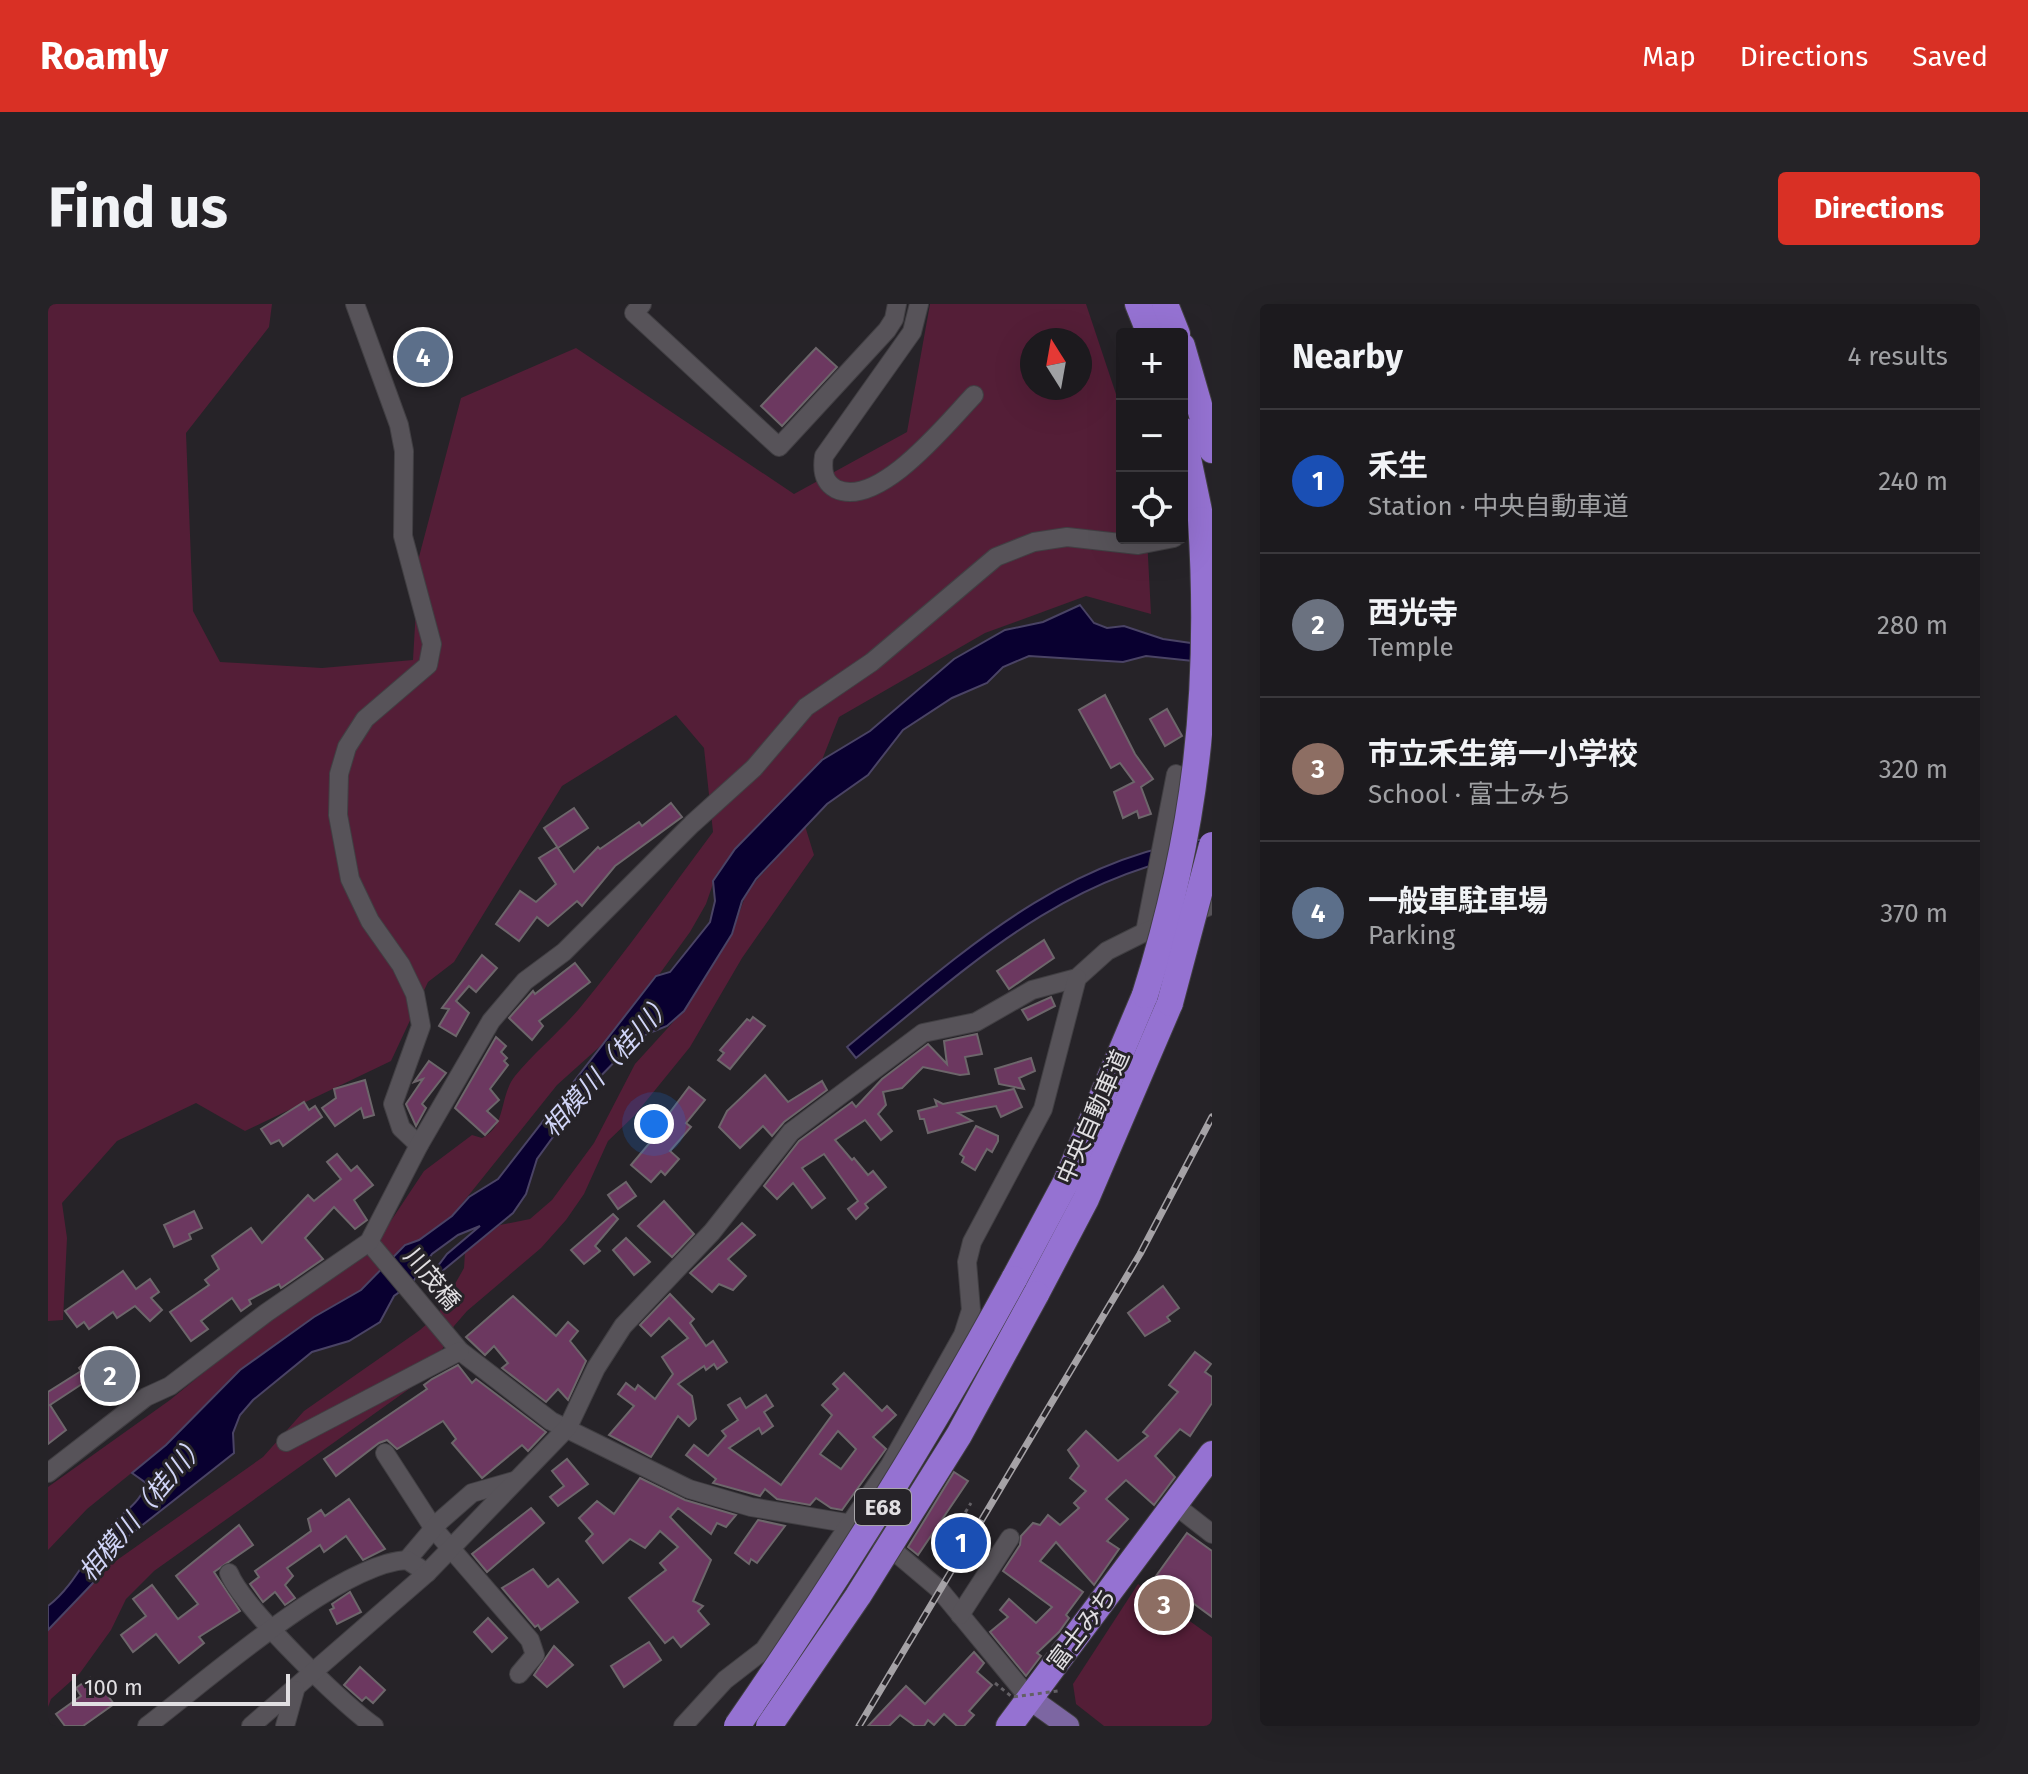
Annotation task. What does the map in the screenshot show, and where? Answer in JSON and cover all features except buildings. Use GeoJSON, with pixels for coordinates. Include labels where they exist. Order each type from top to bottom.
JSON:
{"type":"FeatureCollection","features":[{"type":"Feature","properties":{"kind":"highway"},"geometry":{"type":"LineString","coordinates":[[1138,304],[1148,328]]}},
{"type":"Feature","properties":{"kind":"highway"},"geometry":{"type":"LineString","coordinates":[[1165,304],[1175,328]]}},
{"type":"Feature","properties":{"kind":"highway"},"geometry":{"type":"LineString","coordinates":[[1188,367],[1212,450]]}},
{"type":"Feature","properties":{"kind":"highway","name":"中央自動車道"},"geometry":{"type":"LineString","coordinates":[[1158,999],[1201,748],[1207,622],[1198,526],[1188,466]]}},
{"type":"Feature","properties":{"kind":"highway","name":"中央自動車道"},"geometry":{"type":"LineString","coordinates":[[737,1726],[845,1569],[942,1411],[1086,1199],[1212,845]]}},
{"type":"Feature","properties":{"kind":"highway","name":"中央自動車道"},"geometry":{"type":"LineString","coordinates":[[769,1726],[858,1596],[959,1435],[1025,1286]]}},
{"type":"Feature","properties":{"kind":"highway","name":"富士みち"},"geometry":{"type":"LineString","coordinates":[[1009,1726],[1212,1454]]}},
{"type":"Feature","properties":{"kind":"main road"},"geometry":{"type":"LineString","coordinates":[[1029,1698],[1068,1726]]}},
{"type":"Feature","properties":{"kind":"street"},"geometry":{"type":"LineString","coordinates":[[355,304],[399,425],[404,451],[403,536],[432,644],[428,665],[365,719],[347,747],[339,774],[338,815],[350,879],[370,921],[401,965],[415,994],[421,1026],[393,1104],[401,1128],[419,1145]]}},
{"type":"Feature","properties":{"kind":"street"},"geometry":{"type":"LineString","coordinates":[[642,304],[634,313],[779,447],[887,330],[894,319],[897,304]]}},
{"type":"Feature","properties":{"kind":"street"},"geometry":{"type":"LineString","coordinates":[[919,304],[912,332],[824,456],[824,475],[831,487],[843,491],[873,488],[925,445],[974,395]]}},
{"type":"Feature","properties":{"kind":"street"},"geometry":{"type":"LineString","coordinates":[[48,1473],[146,1397],[170,1386],[266,1313],[372,1246],[419,1145],[491,1021],[525,981],[564,952],[692,824],[754,768],[806,707],[872,662],[996,557],[1034,542],[1067,537],[1116,543]]}},
{"type":"Feature","properties":{"kind":"street"},"geometry":{"type":"LineString","coordinates":[[1145,932],[1176,774]]}},
{"type":"Feature","properties":{"kind":"street"},"geometry":{"type":"LineString","coordinates":[[251,1726],[427,1573],[568,1427],[596,1368],[623,1326],[712,1232],[791,1132],[923,1033],[976,1022],[1032,990],[1077,978],[1107,951],[1212,905]]}},
{"type":"Feature","properties":{"kind":"street"},"geometry":{"type":"LineString","coordinates":[[683,1726],[725,1680],[746,1667],[764,1650],[852,1524],[963,1335],[971,1310],[967,1262],[972,1242],[1043,1109],[1077,978]]}},
{"type":"Feature","properties":{"kind":"street","name":"川茂橋"},"geometry":{"type":"LineString","coordinates":[[372,1246],[456,1345],[551,1421],[689,1489],[751,1507],[852,1524]]}},
{"type":"Feature","properties":{"kind":"street"},"geometry":{"type":"LineString","coordinates":[[286,1442],[456,1345]]}},
{"type":"Feature","properties":{"kind":"street"},"geometry":{"type":"LineString","coordinates":[[385,1453],[434,1529],[530,1640],[535,1655],[519,1674]]}},
{"type":"Feature","properties":{"kind":"street"},"geometry":{"type":"LineString","coordinates":[[147,1726],[274,1630],[362,1571],[407,1560],[472,1493],[517,1480]]}},
{"type":"Feature","properties":{"kind":"street"},"geometry":{"type":"LineString","coordinates":[[1175,1505],[1212,1534]]}},
{"type":"Feature","properties":{"kind":"street"},"geometry":{"type":"LineString","coordinates":[[852,1524],[900,1554],[939,1589],[1029,1698]]}},
{"type":"Feature","properties":{"kind":"street"},"geometry":{"type":"LineString","coordinates":[[960,1615],[1010,1538]]}},
{"type":"Feature","properties":{"kind":"street"},"geometry":{"type":"LineString","coordinates":[[407,1560],[427,1573]]}},
{"type":"Feature","properties":{"kind":"street"},"geometry":{"type":"LineString","coordinates":[[229,1573],[244,1599],[315,1673],[374,1726]]}},
{"type":"Feature","properties":{"kind":"street"},"geometry":{"type":"LineString","coordinates":[[746,1667],[785,1726]]}},
{"type":"Feature","properties":{"kind":"street"},"geometry":{"type":"LineString","coordinates":[[285,1726],[295,1690]]}},
{"type":"Feature","properties":{"kind":"path"},"geometry":{"type":"LineString","coordinates":[[964,1560],[977,1538],[957,1526],[971,1503]]}},
{"type":"Feature","properties":{"kind":"path"},"geometry":{"type":"LineString","coordinates":[[995,1683],[1012,1697],[1058,1691],[1059,1679]]}},
{"type":"Feature","properties":{"kind":"shaded area"},"geometry":{"type":"Polygon","coordinates":[[[48,304],[272,304],[269,327],[186,433],[193,611],[220,662],[322,668],[413,660],[419,557],[461,398],[576,348],[794,494],[907,432],[930,304],[1086,304],[1116,394],[1116,544],[1147,544],[1151,614],[1086,596],[985,633],[839,717],[822,760],[735,849],[716,875],[706,904],[690,932],[637,1005],[616,1032],[557,1085],[452,1216],[419,1241],[405,1245],[361,1290],[240,1370],[166,1445],[87,1509],[48,1550],[48,1487],[170,1400],[278,1312],[369,1254],[424,1171],[472,1135],[482,1138],[490,1133],[515,1076],[579,1009],[713,832],[704,748],[676,715],[562,786],[454,962],[428,982],[391,1061],[245,1131],[196,1103],[117,1141],[62,1203],[67,1238],[63,1320],[48,1321],[48,304]]]}},
{"type":"Feature","properties":{"kind":"shaded area"},"geometry":{"type":"Polygon","coordinates":[[[805,826],[814,855],[742,958],[690,1047],[634,1116],[608,1141],[584,1194],[566,1220],[541,1248],[467,1311],[454,1326],[430,1374],[154,1571],[126,1599],[111,1630],[80,1673],[51,1699],[48,1707],[48,1630],[103,1570],[263,1457],[304,1411],[420,1330],[438,1314],[464,1268],[465,1252],[500,1225],[530,1219],[552,1200],[594,1143],[635,1064],[686,1008],[732,934],[747,891],[805,826]]]}},
{"type":"Feature","properties":{"kind":"shaded area"},"geometry":{"type":"Polygon","coordinates":[[[1138,1584],[1212,1637],[1212,1726],[1104,1726],[1076,1704],[1073,1684],[1138,1584]]]}},
{"type":"Feature","properties":{"kind":"water","name":"相模川（桂川）"},"geometry":{"type":"Polygon","coordinates":[[[1080,605],[1094,623],[1107,628],[1124,626],[1163,639],[1212,646],[1212,663],[1146,656],[1123,662],[1029,656],[1003,667],[987,683],[952,698],[903,730],[868,775],[827,804],[756,879],[742,901],[732,934],[684,1011],[667,1026],[647,1034],[630,1046],[588,1089],[537,1159],[526,1194],[513,1213],[435,1277],[431,1275],[447,1254],[480,1226],[458,1235],[432,1254],[412,1283],[394,1296],[380,1322],[349,1341],[312,1352],[253,1400],[240,1415],[233,1433],[234,1453],[126,1538],[92,1584],[48,1630],[48,1606],[67,1588],[106,1532],[141,1495],[146,1483],[132,1473],[166,1445],[240,1370],[314,1317],[361,1290],[405,1245],[419,1240],[452,1216],[469,1197],[498,1179],[656,976],[670,972],[710,922],[715,901],[713,881],[735,849],[822,760],[870,731],[954,659],[1005,630],[1043,622],[1080,605]]]}},
{"type":"Feature","properties":{"kind":"water"},"geometry":{"type":"Polygon","coordinates":[[[1212,838],[1212,852],[1159,863],[1110,880],[1064,903],[1020,929],[979,959],[856,1058],[847,1047],[972,945],[1061,888],[1108,865],[1158,848],[1212,838]]]}},
{"type":"Feature","properties":{"kind":"railway"},"geometry":{"type":"LineString","coordinates":[[859,1726],[1140,1254],[1212,1117]]}},
{"type":"Feature","properties":{"kind":"place","name":"一般車駐車場"},"geometry":{"type":"Point","coordinates":[423,357]}},
{"type":"Feature","properties":{"kind":"place","name":"西光寺"},"geometry":{"type":"Point","coordinates":[110,1376]}},
{"type":"Feature","properties":{"kind":"place","name":"禾生"},"geometry":{"type":"Point","coordinates":[961,1543]}},
{"type":"Feature","properties":{"kind":"place","name":"市立禾生第一小学校"},"geometry":{"type":"Point","coordinates":[1164,1605]}}]}
